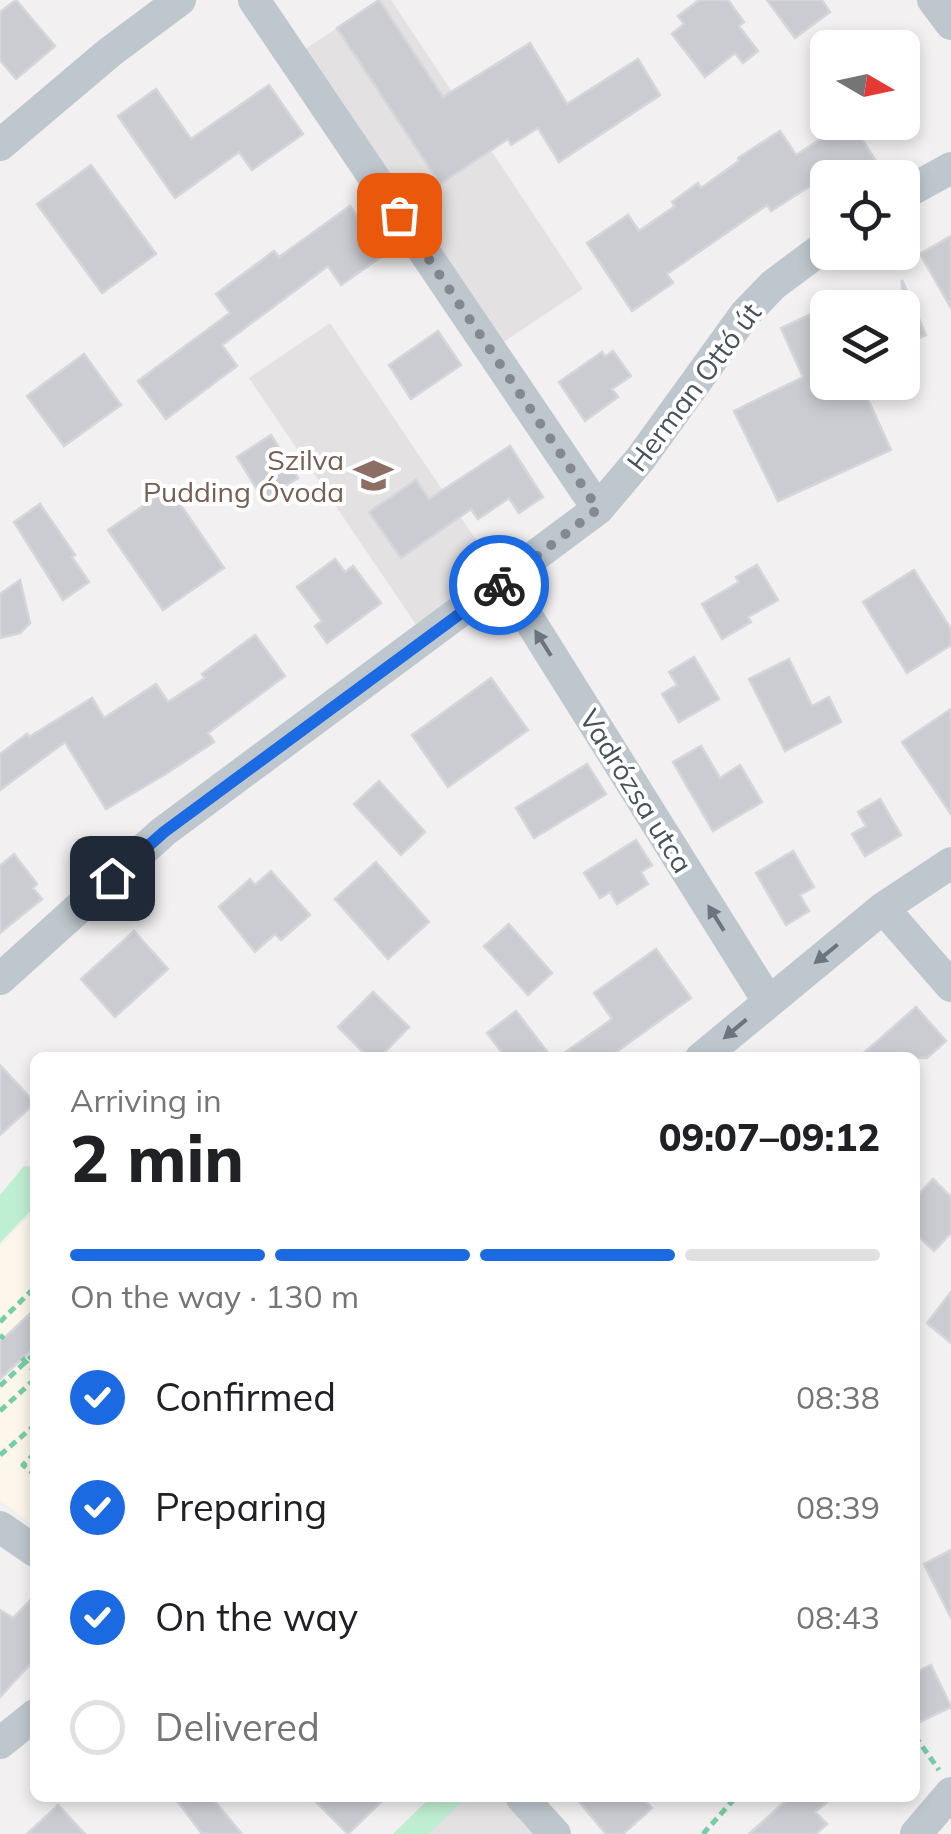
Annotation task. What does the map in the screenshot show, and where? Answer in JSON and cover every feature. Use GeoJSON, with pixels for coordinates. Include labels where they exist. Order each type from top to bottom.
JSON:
{"type":"FeatureCollection","features":[{"type":"Feature","properties":{"kind":"street"},"geometry":{"type":"LineString","coordinates":[[0,145],[110,52],[180,0]]}},
{"type":"Feature","properties":{"kind":"street"},"geometry":{"type":"LineString","coordinates":[[254,0],[598,509]]}},
{"type":"Feature","properties":{"kind":"street"},"geometry":{"type":"LineString","coordinates":[[933,0],[951,24]]}},
{"type":"Feature","properties":{"kind":"street"},"geometry":{"type":"LineString","coordinates":[[920,185],[951,168]]}},
{"type":"Feature","properties":{"kind":"street","name":"Herman Ottó út"},"geometry":{"type":"LineString","coordinates":[[0,979],[164,832],[598,509],[641,458],[744,314],[810,258]]}},
{"type":"Feature","properties":{"kind":"street","name":"Vadrózsa utca"},"geometry":{"type":"LineString","coordinates":[[505,581],[768,1001]]}},
{"type":"Feature","properties":{"kind":"street"},"geometry":{"type":"LineString","coordinates":[[708,1052],[883,908],[951,863]]}},
{"type":"Feature","properties":{"kind":"street"},"geometry":{"type":"LineString","coordinates":[[883,908],[951,986]]}},
{"type":"Feature","properties":{"kind":"street"},"geometry":{"type":"LineString","coordinates":[[0,1526],[30,1547]]}},
{"type":"Feature","properties":{"kind":"street"},"geometry":{"type":"LineString","coordinates":[[0,1743],[30,1719]]}},
{"type":"Feature","properties":{"kind":"street"},"geometry":{"type":"LineString","coordinates":[[916,1834],[947,1784]]}},
{"type":"Feature","properties":{"kind":"street"},"geometry":{"type":"LineString","coordinates":[[526,1802],[555,1834]]}},
{"type":"Feature","properties":{"kind":"path"},"geometry":{"type":"LineString","coordinates":[[0,1322],[30,1292]]}},
{"type":"Feature","properties":{"kind":"path"},"geometry":{"type":"LineString","coordinates":[[0,1386],[30,1357]]}},
{"type":"Feature","properties":{"kind":"path"},"geometry":{"type":"LineString","coordinates":[[24,1361],[30,1369]]}},
{"type":"Feature","properties":{"kind":"path"},"geometry":{"type":"LineString","coordinates":[[0,1411],[30,1381]]}},
{"type":"Feature","properties":{"kind":"path"},"geometry":{"type":"LineString","coordinates":[[0,1455],[30,1428]]}},
{"type":"Feature","properties":{"kind":"path"},"geometry":{"type":"LineString","coordinates":[[920,1744],[947,1784]]}},
{"type":"Feature","properties":{"kind":"path"},"geometry":{"type":"LineString","coordinates":[[703,1834],[731,1802]]}},
{"type":"Feature","properties":{"kind":"shaded area"},"geometry":{"type":"Polygon","coordinates":[[[379,0],[391,0],[583,289],[496,347],[301,52],[379,0]]]}},
{"type":"Feature","properties":{"kind":"shaded area","name":"Szilva Pudding Óvoda"},"geometry":{"type":"Polygon","coordinates":[[[330,323],[499,574],[419,629],[249,378],[330,323]]]}},
{"type":"Feature","properties":{"kind":"shaded area"},"geometry":{"type":"Polygon","coordinates":[[[30,1215],[30,1523],[0,1500],[0,1246],[30,1215]]]}},
{"type":"Feature","properties":{"kind":"shaded area"},"geometry":{"type":"Polygon","coordinates":[[[426,1802],[516,1802],[546,1834],[393,1834],[426,1802]]]}},
{"type":"Feature","properties":{"kind":"green space"},"geometry":{"type":"Polygon","coordinates":[[[24,1166],[30,1167],[30,1211],[0,1243],[0,1195],[24,1166]]]}},
{"type":"Feature","properties":{"kind":"green space"},"geometry":{"type":"Polygon","coordinates":[[[426,1802],[462,1802],[429,1834],[393,1834],[426,1802]]]}},
{"type":"Feature","properties":{"kind":"building"},"geometry":{"type":"Polygon","coordinates":[[[16,0],[55,46],[16,79],[0,60],[0,12],[16,0]]]}},
{"type":"Feature","properties":{"kind":"building"},"geometry":{"type":"Polygon","coordinates":[[[379,0],[443,97],[530,43],[567,104],[638,59],[660,95],[559,162],[538,128],[511,145],[508,139],[440,184],[337,28],[379,0]]]}},
{"type":"Feature","properties":{"kind":"building"},"geometry":{"type":"Polygon","coordinates":[[[699,0],[728,0],[744,22],[739,26],[758,51],[743,63],[735,53],[705,77],[672,34],[684,24],[678,16],[699,0]]]}},
{"type":"Feature","properties":{"kind":"building"},"geometry":{"type":"Polygon","coordinates":[[[767,0],[822,0],[830,12],[795,38],[767,0]]]}},
{"type":"Feature","properties":{"kind":"building"},"geometry":{"type":"Polygon","coordinates":[[[269,85],[303,134],[252,170],[239,152],[175,198],[118,116],[156,89],[191,139],[269,85]]]}},
{"type":"Feature","properties":{"kind":"building"},"geometry":{"type":"Polygon","coordinates":[[[780,131],[796,155],[819,140],[863,140],[875,160],[810,160],[810,186],[771,211],[767,205],[667,274],[673,283],[632,311],[587,243],[628,215],[639,231],[675,206],[672,202],[698,183],[701,188],[780,131]]]}},
{"type":"Feature","properties":{"kind":"building"},"geometry":{"type":"Polygon","coordinates":[[[91,165],[156,254],[102,293],[37,204],[91,165]]]}},
{"type":"Feature","properties":{"kind":"building"},"geometry":{"type":"Polygon","coordinates":[[[350,206],[384,255],[341,285],[328,266],[222,345],[237,366],[166,419],[138,381],[230,313],[216,294],[274,251],[279,257],[350,206]]]}},
{"type":"Feature","properties":{"kind":"building"},"geometry":{"type":"Polygon","coordinates":[[[951,236],[951,308],[920,254],[951,236]]]}},
{"type":"Feature","properties":{"kind":"building"},"geometry":{"type":"Polygon","coordinates":[[[810,314],[810,400],[868,400],[891,450],[778,501],[734,411],[803,377],[781,328],[810,314]]]}},
{"type":"Feature","properties":{"kind":"building"},"geometry":{"type":"Polygon","coordinates":[[[438,331],[461,365],[411,399],[389,365],[438,331]]]}},
{"type":"Feature","properties":{"kind":"building"},"geometry":{"type":"Polygon","coordinates":[[[613,351],[631,376],[612,389],[618,397],[585,421],[559,382],[602,352],[605,357],[613,351]]]}},
{"type":"Feature","properties":{"kind":"building"},"geometry":{"type":"Polygon","coordinates":[[[84,354],[121,405],[64,446],[27,396],[84,354]]]}},
{"type":"Feature","properties":{"kind":"building"},"geometry":{"type":"Polygon","coordinates":[[[271,435],[298,478],[263,499],[237,457],[271,435]]]}},
{"type":"Feature","properties":{"kind":"building"},"geometry":{"type":"Polygon","coordinates":[[[510,446],[543,497],[519,513],[509,498],[478,519],[471,509],[401,558],[369,512],[416,480],[429,499],[510,446]]]}},
{"type":"Feature","properties":{"kind":"building"},"geometry":{"type":"Polygon","coordinates":[[[169,488],[224,568],[163,610],[108,530],[169,488]]]}},
{"type":"Feature","properties":{"kind":"building"},"geometry":{"type":"Polygon","coordinates":[[[40,504],[89,582],[63,600],[14,522],[40,504]]]}},
{"type":"Feature","properties":{"kind":"building"},"geometry":{"type":"Polygon","coordinates":[[[335,559],[345,572],[353,566],[381,603],[327,643],[315,626],[322,621],[297,587],[335,559]]]}},
{"type":"Feature","properties":{"kind":"building"},"geometry":{"type":"Polygon","coordinates":[[[757,565],[778,600],[748,617],[751,622],[722,639],[702,604],[739,582],[736,577],[757,565]]]}},
{"type":"Feature","properties":{"kind":"building"},"geometry":{"type":"Polygon","coordinates":[[[914,570],[951,629],[951,645],[907,673],[863,602],[914,570]]]}},
{"type":"Feature","properties":{"kind":"building"},"geometry":{"type":"Polygon","coordinates":[[[20,580],[30,623],[20,633],[0,638],[0,594],[20,580]]]}},
{"type":"Feature","properties":{"kind":"building"},"geometry":{"type":"Polygon","coordinates":[[[255,635],[285,676],[208,733],[214,742],[164,775],[106,809],[65,742],[0,790],[0,754],[27,734],[29,737],[92,698],[104,718],[156,684],[168,702],[205,678],[202,674],[255,635]]]}},
{"type":"Feature","properties":{"kind":"building"},"geometry":{"type":"Polygon","coordinates":[[[694,657],[719,699],[679,722],[662,694],[677,685],[669,672],[694,657]]]}},
{"type":"Feature","properties":{"kind":"building"},"geometry":{"type":"Polygon","coordinates":[[[789,659],[812,706],[829,697],[841,722],[785,751],[749,679],[789,659]]]}},
{"type":"Feature","properties":{"kind":"building"},"geometry":{"type":"Polygon","coordinates":[[[491,678],[528,730],[448,787],[412,735],[491,678]]]}},
{"type":"Feature","properties":{"kind":"building"},"geometry":{"type":"Polygon","coordinates":[[[951,709],[951,814],[902,742],[951,709]]]}},
{"type":"Feature","properties":{"kind":"building"},"geometry":{"type":"Polygon","coordinates":[[[701,746],[720,778],[740,765],[762,802],[713,831],[673,762],[701,746]]]}},
{"type":"Feature","properties":{"kind":"building"},"geometry":{"type":"Polygon","coordinates":[[[587,764],[606,794],[534,838],[516,808],[587,764]]]}},
{"type":"Feature","properties":{"kind":"building"},"geometry":{"type":"Polygon","coordinates":[[[379,781],[425,832],[401,855],[354,804],[379,781]]]}},
{"type":"Feature","properties":{"kind":"building"},"geometry":{"type":"Polygon","coordinates":[[[880,799],[901,835],[865,856],[852,834],[866,826],[858,812],[880,799]]]}},
{"type":"Feature","properties":{"kind":"building"},"geometry":{"type":"Polygon","coordinates":[[[636,840],[652,865],[641,872],[648,884],[617,904],[610,892],[600,898],[584,873],[636,840]]]}},
{"type":"Feature","properties":{"kind":"building"},"geometry":{"type":"Polygon","coordinates":[[[793,851],[814,887],[800,895],[809,911],[786,925],[756,873],[793,851]]]}},
{"type":"Feature","properties":{"kind":"building"},"geometry":{"type":"Polygon","coordinates":[[[14,854],[37,884],[33,888],[42,899],[0,933],[0,866],[14,854]]]}},
{"type":"Feature","properties":{"kind":"building"},"geometry":{"type":"Polygon","coordinates":[[[376,862],[429,922],[388,959],[335,899],[376,862]]]}},
{"type":"Feature","properties":{"kind":"building"},"geometry":{"type":"Polygon","coordinates":[[[271,871],[310,915],[281,940],[275,934],[255,952],[219,907],[250,879],[255,885],[271,871]]]}},
{"type":"Feature","properties":{"kind":"building"},"geometry":{"type":"Polygon","coordinates":[[[509,924],[552,973],[528,995],[484,946],[509,924]]]}},
{"type":"Feature","properties":{"kind":"building"},"geometry":{"type":"Polygon","coordinates":[[[134,931],[168,969],[115,1017],[81,979],[134,931]]]}},
{"type":"Feature","properties":{"kind":"building"},"geometry":{"type":"Polygon","coordinates":[[[656,949],[691,998],[616,1052],[565,1052],[612,1019],[594,993],[656,949]]]}},
{"type":"Feature","properties":{"kind":"building"},"geometry":{"type":"Polygon","coordinates":[[[373,992],[409,1027],[385,1052],[363,1052],[338,1027],[373,992]]]}},
{"type":"Feature","properties":{"kind":"building"},"geometry":{"type":"Polygon","coordinates":[[[916,1007],[946,1041],[927,1058],[920,1058],[920,1052],[865,1052],[916,1007]]]}},
{"type":"Feature","properties":{"kind":"building"},"geometry":{"type":"Polygon","coordinates":[[[516,1011],[547,1052],[501,1052],[487,1033],[516,1011]]]}},
{"type":"Feature","properties":{"kind":"building"},"geometry":{"type":"Polygon","coordinates":[[[0,1065],[30,1098],[30,1108],[0,1135],[0,1065]]]}},
{"type":"Feature","properties":{"kind":"building"},"geometry":{"type":"Polygon","coordinates":[[[933,1179],[951,1197],[951,1233],[934,1251],[920,1238],[920,1193],[933,1179]]]}},
{"type":"Feature","properties":{"kind":"building"},"geometry":{"type":"Polygon","coordinates":[[[951,1292],[951,1343],[927,1323],[951,1292]]]}},
{"type":"Feature","properties":{"kind":"building"},"geometry":{"type":"Polygon","coordinates":[[[30,1314],[30,1352],[0,1379],[0,1342],[30,1314]]]}},
{"type":"Feature","properties":{"kind":"building"},"geometry":{"type":"Polygon","coordinates":[[[951,1550],[951,1618],[924,1564],[951,1550]]]}},
{"type":"Feature","properties":{"kind":"building"},"geometry":{"type":"Polygon","coordinates":[[[30,1600],[30,1664],[0,1697],[0,1610],[13,1618],[30,1600]]]}},
{"type":"Feature","properties":{"kind":"building"},"geometry":{"type":"Polygon","coordinates":[[[931,1665],[951,1707],[920,1722],[920,1670],[931,1665]]]}},
{"type":"Feature","properties":{"kind":"building"},"geometry":{"type":"Polygon","coordinates":[[[178,1802],[215,1802],[242,1834],[202,1834],[178,1802]]]}},
{"type":"Feature","properties":{"kind":"building"},"geometry":{"type":"Polygon","coordinates":[[[316,1802],[381,1802],[348,1834],[316,1802]]]}},
{"type":"Feature","properties":{"kind":"building"},"geometry":{"type":"Polygon","coordinates":[[[579,1802],[646,1802],[652,1808],[623,1834],[606,1834],[579,1802]]]}},
{"type":"Feature","properties":{"kind":"building"},"geometry":{"type":"Polygon","coordinates":[[[785,1802],[827,1802],[815,1812],[827,1824],[816,1834],[749,1834],[785,1802]]]}},
{"type":"Feature","properties":{"kind":"building"},"geometry":{"type":"Polygon","coordinates":[[[58,1805],[85,1834],[27,1834],[58,1805]]]}},
{"type":"Feature","properties":{"kind":"way so far"},"geometry":{"type":"LineString","coordinates":[[399,215],[598,509],[499,585]]}},
{"type":"Feature","properties":{"kind":"place","name":"Szilva Pudding Óvoda"},"geometry":{"type":"Point","coordinates":[374,476]}},
{"type":"Feature","properties":{"kind":"route"},"geometry":{"type":"LineString","coordinates":[[112,878],[164,832],[499,585]]}}]}
